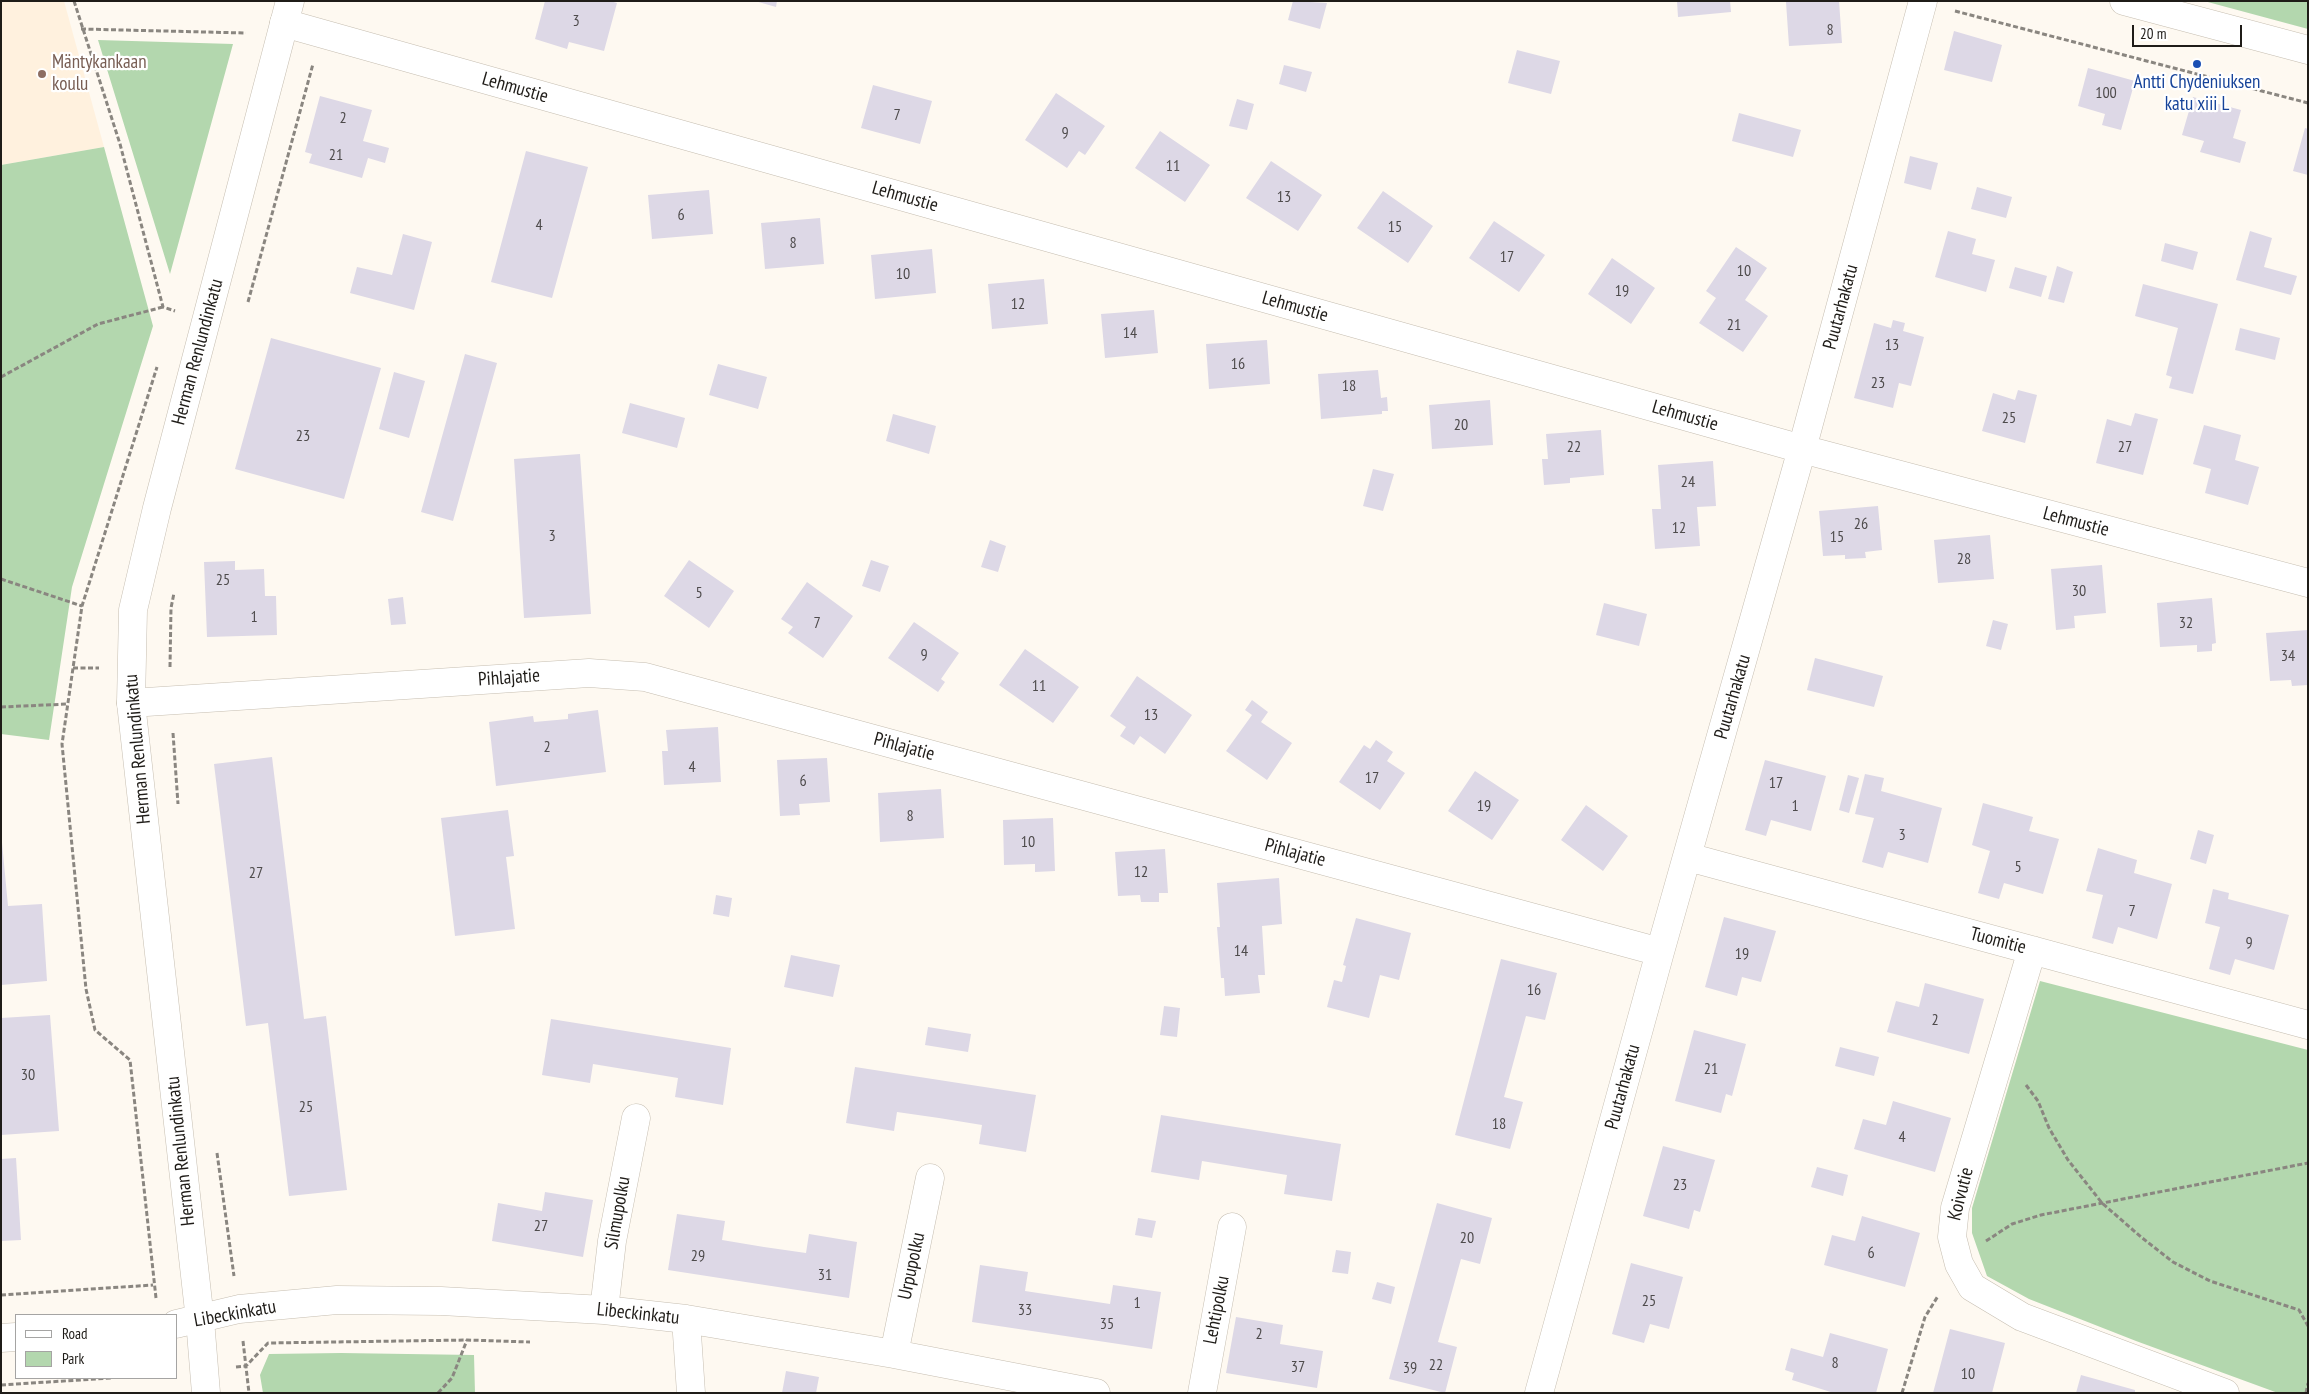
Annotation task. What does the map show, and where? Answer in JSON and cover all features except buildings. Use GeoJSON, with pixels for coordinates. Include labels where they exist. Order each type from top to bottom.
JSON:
{"type":"FeatureCollection","features":[{"type":"Feature","properties":{"kind":"street"},"geometry":{"type":"LineString","coordinates":[[2124,1],[2308,50]]}},
{"type":"Feature","properties":{"kind":"street","name":"Puutarhakatu"},"geometry":{"type":"LineString","coordinates":[[1539,1393],[1660,952],[1802,449],[1923,2]]}},
{"type":"Feature","properties":{"kind":"street","name":"Lehmustie"},"geometry":{"type":"LineString","coordinates":[[287,12],[1802,449],[2308,583]]}},
{"type":"Feature","properties":{"kind":"street","name":"Herman Renlundinkatu"},"geometry":{"type":"LineString","coordinates":[[204,1382],[188,1322],[131,703],[133,610],[157,508],[287,12]]}},
{"type":"Feature","properties":{"kind":"street","name":"Pihlajatie"},"geometry":{"type":"LineString","coordinates":[[131,703],[589,673],[645,677],[1660,952]]}},
{"type":"Feature","properties":{"kind":"street","name":"Tuomitie"},"geometry":{"type":"LineString","coordinates":[[1688,857],[2308,1025]]}},
{"type":"Feature","properties":{"kind":"street","name":"Koivutie"},"geometry":{"type":"LineString","coordinates":[[2032,950],[1955,1208],[1952,1237],[1959,1264],[1972,1287],[2022,1317],[2226,1393]]}},
{"type":"Feature","properties":{"kind":"street","name":"Silmupolku"},"geometry":{"type":"LineString","coordinates":[[604,1310],[612,1241],[636,1118]]}},
{"type":"Feature","properties":{"kind":"street","name":"Urpupolku"},"geometry":{"type":"LineString","coordinates":[[894,1354],[930,1178]]}},
{"type":"Feature","properties":{"kind":"street","name":"Lehtipolku"},"geometry":{"type":"LineString","coordinates":[[1202,1393],[1232,1227]]}},
{"type":"Feature","properties":{"kind":"street","name":"Libeckinkatu"},"geometry":{"type":"LineString","coordinates":[[188,1322],[239,1309],[337,1300],[441,1301],[604,1310],[686,1319],[894,1354],[1096,1393]]}},
{"type":"Feature","properties":{"kind":"street"},"geometry":{"type":"LineString","coordinates":[[686,1319],[691,1393]]}},
{"type":"Feature","properties":{"kind":"street"},"geometry":{"type":"LineString","coordinates":[[1,1338],[15,1337]]}},
{"type":"Feature","properties":{"kind":"path"},"geometry":{"type":"LineString","coordinates":[[74,1],[81,29],[120,144],[163,307]]}},
{"type":"Feature","properties":{"kind":"path"},"geometry":{"type":"LineString","coordinates":[[1923,2],[2308,103]]}},
{"type":"Feature","properties":{"kind":"path"},"geometry":{"type":"LineString","coordinates":[[81,29],[246,33]]}},
{"type":"Feature","properties":{"kind":"path"},"geometry":{"type":"LineString","coordinates":[[1,377],[98,324],[163,307],[175,311]]}},
{"type":"Feature","properties":{"kind":"path"},"geometry":{"type":"LineString","coordinates":[[1,579],[82,606]]}},
{"type":"Feature","properties":{"kind":"path"},"geometry":{"type":"LineString","coordinates":[[1,708],[68,704],[73,668]]}},
{"type":"Feature","properties":{"kind":"path"},"geometry":{"type":"LineString","coordinates":[[2002,1054],[2016,1069],[2038,1102],[2049,1128],[2068,1160],[2102,1203],[2173,1262],[2210,1281],[2299,1310],[2308,1326]]}},
{"type":"Feature","properties":{"kind":"path"},"geometry":{"type":"LineString","coordinates":[[1902,1393],[1925,1317],[1959,1264],[1968,1254],[2012,1224],[2041,1215],[2308,1164]]}},
{"type":"Feature","properties":{"kind":"path"},"geometry":{"type":"LineString","coordinates":[[1,1296],[153,1285]]}},
{"type":"Feature","properties":{"kind":"path"},"geometry":{"type":"LineString","coordinates":[[438,1393],[452,1378],[467,1340]]}},
{"type":"Feature","properties":{"kind":"path"},"geometry":{"type":"LineString","coordinates":[[204,1382],[246,1366],[268,1344],[467,1340],[532,1342]]}},
{"type":"Feature","properties":{"kind":"path"},"geometry":{"type":"LineString","coordinates":[[1,1385],[95,1379]]}},
{"type":"Feature","properties":{"kind":"path"},"geometry":{"type":"LineString","coordinates":[[2306,1393],[2308,1383]]}},
{"type":"Feature","properties":{"kind":"shaded area","name":"Mäntykankaan koulu"},"geometry":{"type":"Polygon","coordinates":[[[1,1],[64,1],[104,147],[1,165],[1,1]]]}},
{"type":"Feature","properties":{"kind":"green space"},"geometry":{"type":"Polygon","coordinates":[[[2204,1],[2308,1],[2308,29],[2204,1]]]}},
{"type":"Feature","properties":{"kind":"green space"},"geometry":{"type":"Polygon","coordinates":[[[98,40],[233,44],[170,274],[98,40]]]}},
{"type":"Feature","properties":{"kind":"green space"},"geometry":{"type":"Polygon","coordinates":[[[104,147],[153,326],[72,587],[49,740],[1,734],[1,165],[104,147]]]}},
{"type":"Feature","properties":{"kind":"green space"},"geometry":{"type":"Polygon","coordinates":[[[2040,981],[2308,1050],[2308,1393],[2278,1393],[2136,1341],[2029,1299],[1987,1276],[1972,1233],[1972,1208],[2040,981]]]}},
{"type":"Feature","properties":{"kind":"green space"},"geometry":{"type":"Polygon","coordinates":[[[269,1354],[474,1355],[475,1393],[263,1393],[260,1375],[269,1354]]]}},
{"type":"Feature","properties":{"kind":"place","name":"Antti Chydeniuksen katu xiii L"},"geometry":{"type":"Point","coordinates":[2197,64]}},
{"type":"Feature","properties":{"kind":"place","name":"Mäntykankaan koulu"},"geometry":{"type":"Point","coordinates":[42,74]}}]}
